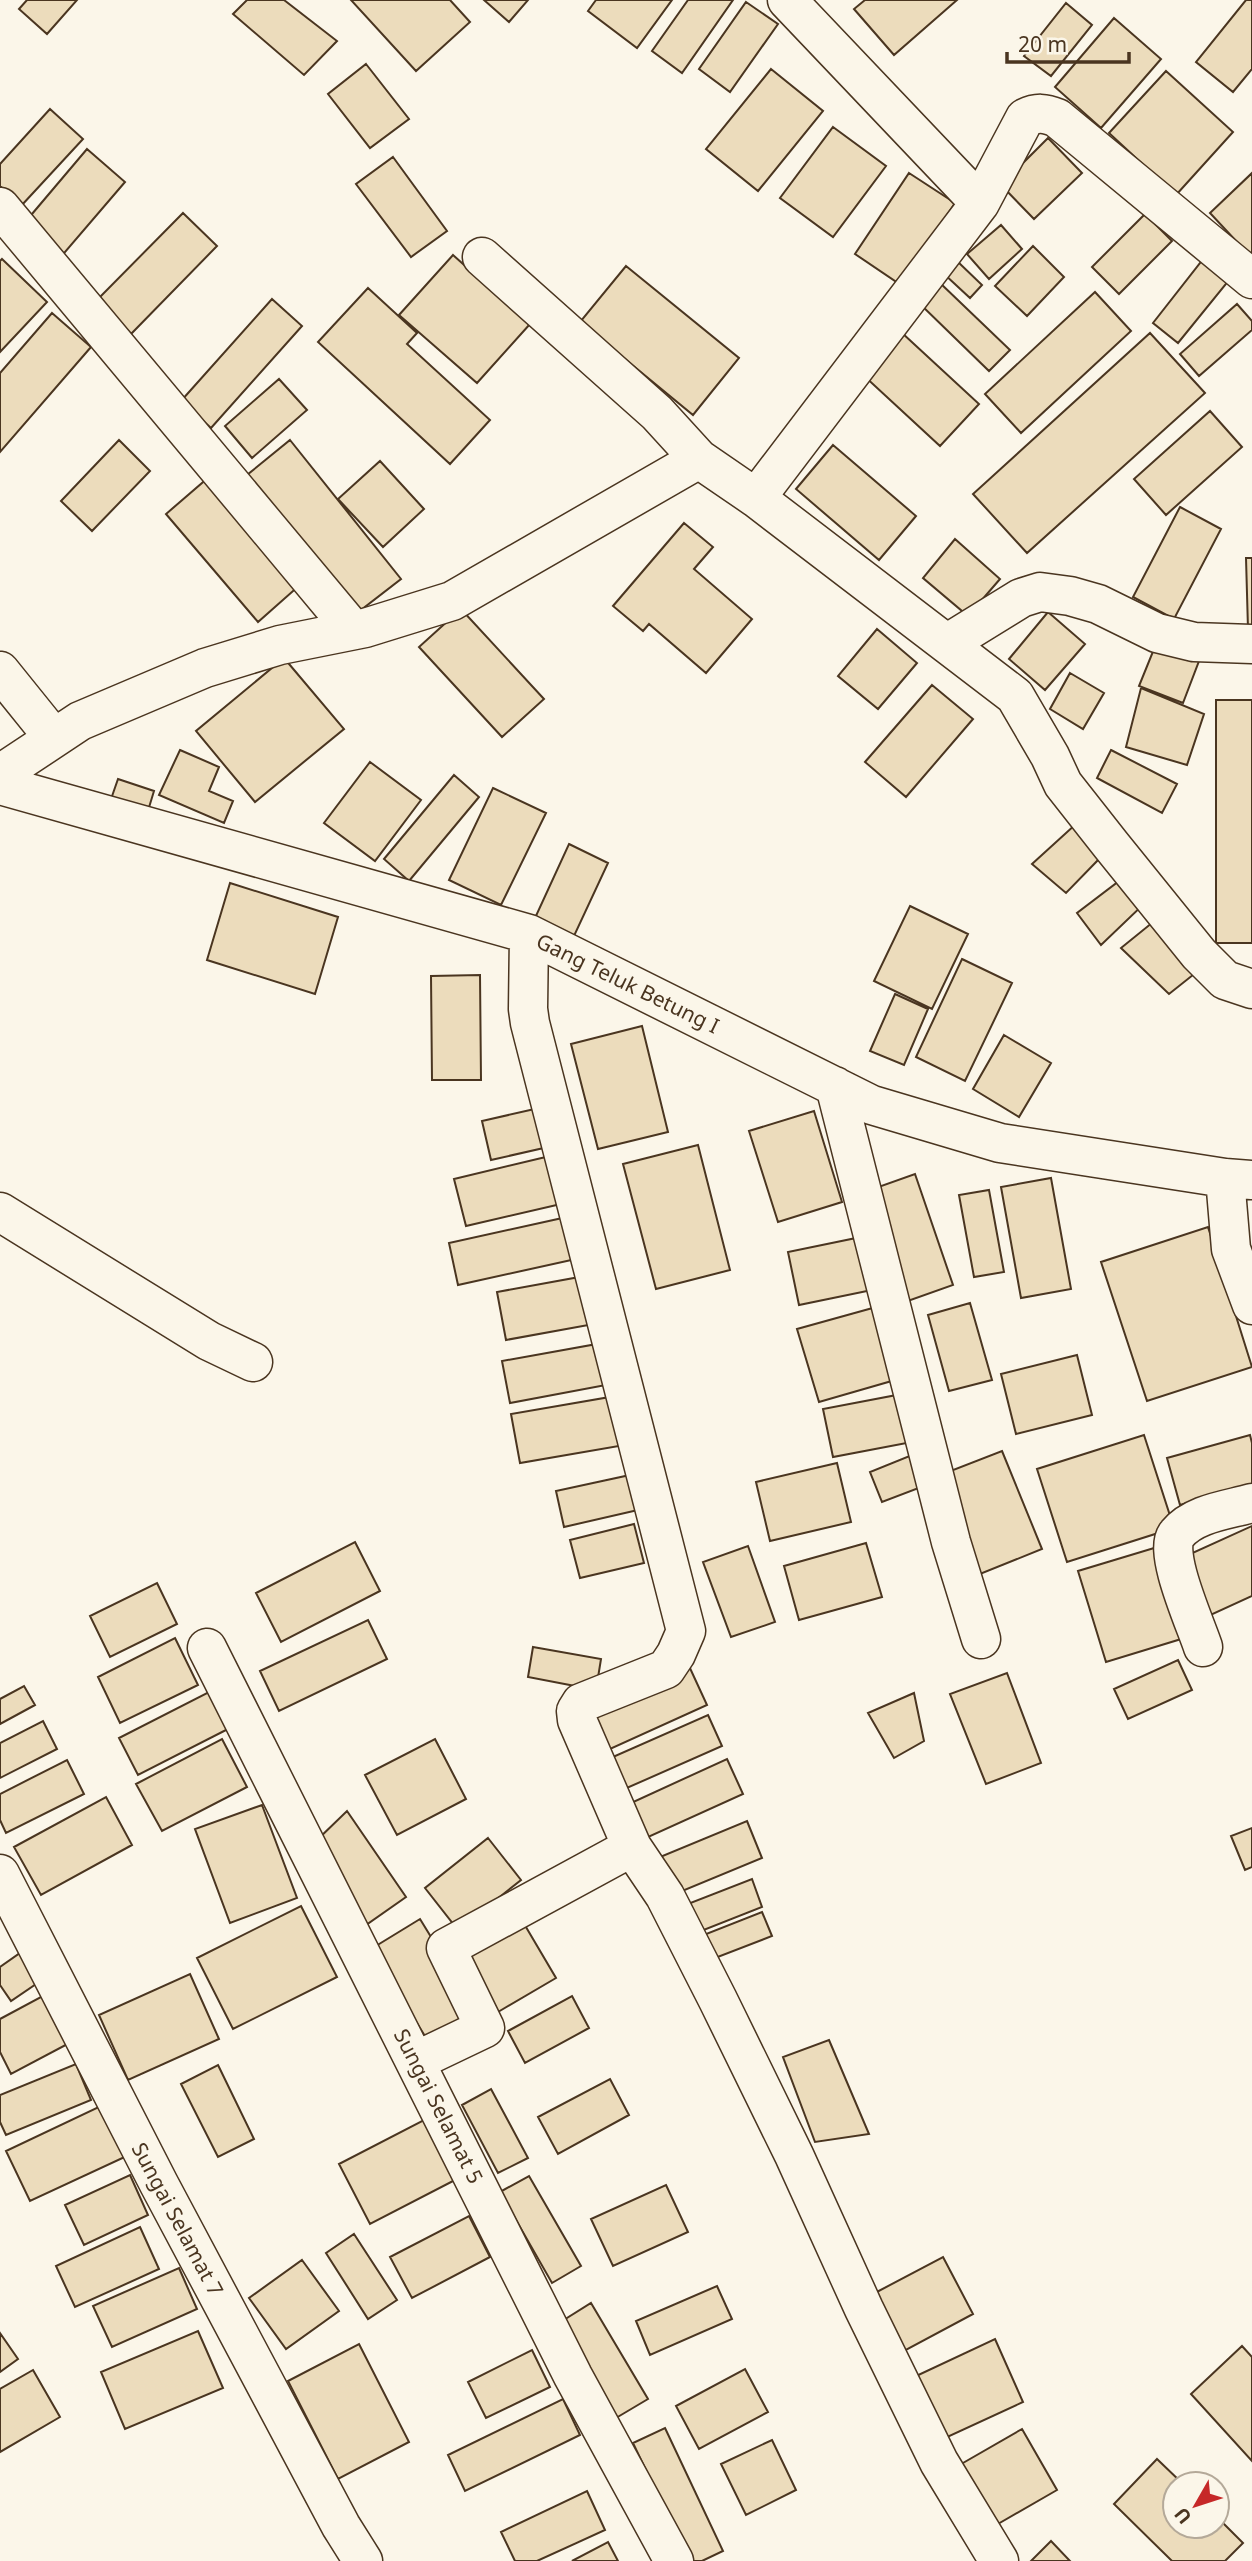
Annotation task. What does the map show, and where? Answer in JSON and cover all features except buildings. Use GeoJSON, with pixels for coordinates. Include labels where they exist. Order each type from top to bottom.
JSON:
{"type":"FeatureCollection","features":[{"type":"Feature","properties":{"kind":"street"},"geometry":{"type":"LineString","coordinates":[[787,0],[980,203]]}},
{"type":"Feature","properties":{"kind":"street"},"geometry":{"type":"LineString","coordinates":[[756,498],[980,203],[1025,118],[1035,113],[1057,118],[1252,279]]}},
{"type":"Feature","properties":{"kind":"street"},"geometry":{"type":"LineString","coordinates":[[0,208],[353,630]]}},
{"type":"Feature","properties":{"kind":"street"},"geometry":{"type":"LineString","coordinates":[[482,257],[657,413],[699,459],[756,498],[1015,696],[1063,784],[1199,954],[1225,980],[1252,989]]}},
{"type":"Feature","properties":{"kind":"street"},"geometry":{"type":"LineString","coordinates":[[0,774],[80,721],[205,668],[280,645],[353,630],[452,601],[699,459]]}},
{"type":"Feature","properties":{"kind":"street"},"geometry":{"type":"LineString","coordinates":[[948,643],[1021,598],[1040,592],[1070,596],[1098,604],[1157,633],[1194,642],[1252,644]]}},
{"type":"Feature","properties":{"kind":"street"},"geometry":{"type":"LineString","coordinates":[[0,671],[54,738]]}},
{"type":"Feature","properties":{"kind":"street","name":"Gang Teluk Betung I"},"geometry":{"type":"LineString","coordinates":[[0,785],[529,934],[872,1105],[1000,1143],[1239,1179]]}},
{"type":"Feature","properties":{"kind":"street"},"geometry":{"type":"LineString","coordinates":[[529,934],[530,1023],[686,1631],[666,1669],[581,1703],[576,1712],[577,1720],[632,1847],[665,1896],[724,2012],[939,2462],[999,2561]]}},
{"type":"Feature","properties":{"kind":"street"},"geometry":{"type":"LineString","coordinates":[[835,1086],[951,1542],[981,1639]]}},
{"type":"Feature","properties":{"kind":"street"},"geometry":{"type":"LineString","coordinates":[[1239,1179],[1231,1249],[1252,1305]]}},
{"type":"Feature","properties":{"kind":"street"},"geometry":{"type":"LineString","coordinates":[[0,1212],[209,1341],[253,1362]]}},
{"type":"Feature","properties":{"kind":"street"},"geometry":{"type":"LineString","coordinates":[[1203,1647],[1174,1564],[1171,1545],[1175,1535],[1200,1517],[1252,1503]]}},
{"type":"Feature","properties":{"kind":"street","name":"Sungai Selamat 5"},"geometry":{"type":"LineString","coordinates":[[208,1648],[573,2376],[674,2561]]}},
{"type":"Feature","properties":{"kind":"street"},"geometry":{"type":"LineString","coordinates":[[416,2062],[485,2028],[446,1948],[632,1847]]}},
{"type":"Feature","properties":{"kind":"street","name":"Sungai Selamat 7"},"geometry":{"type":"LineString","coordinates":[[0,1874],[159,2184],[341,2526],[363,2561]]}}]}
